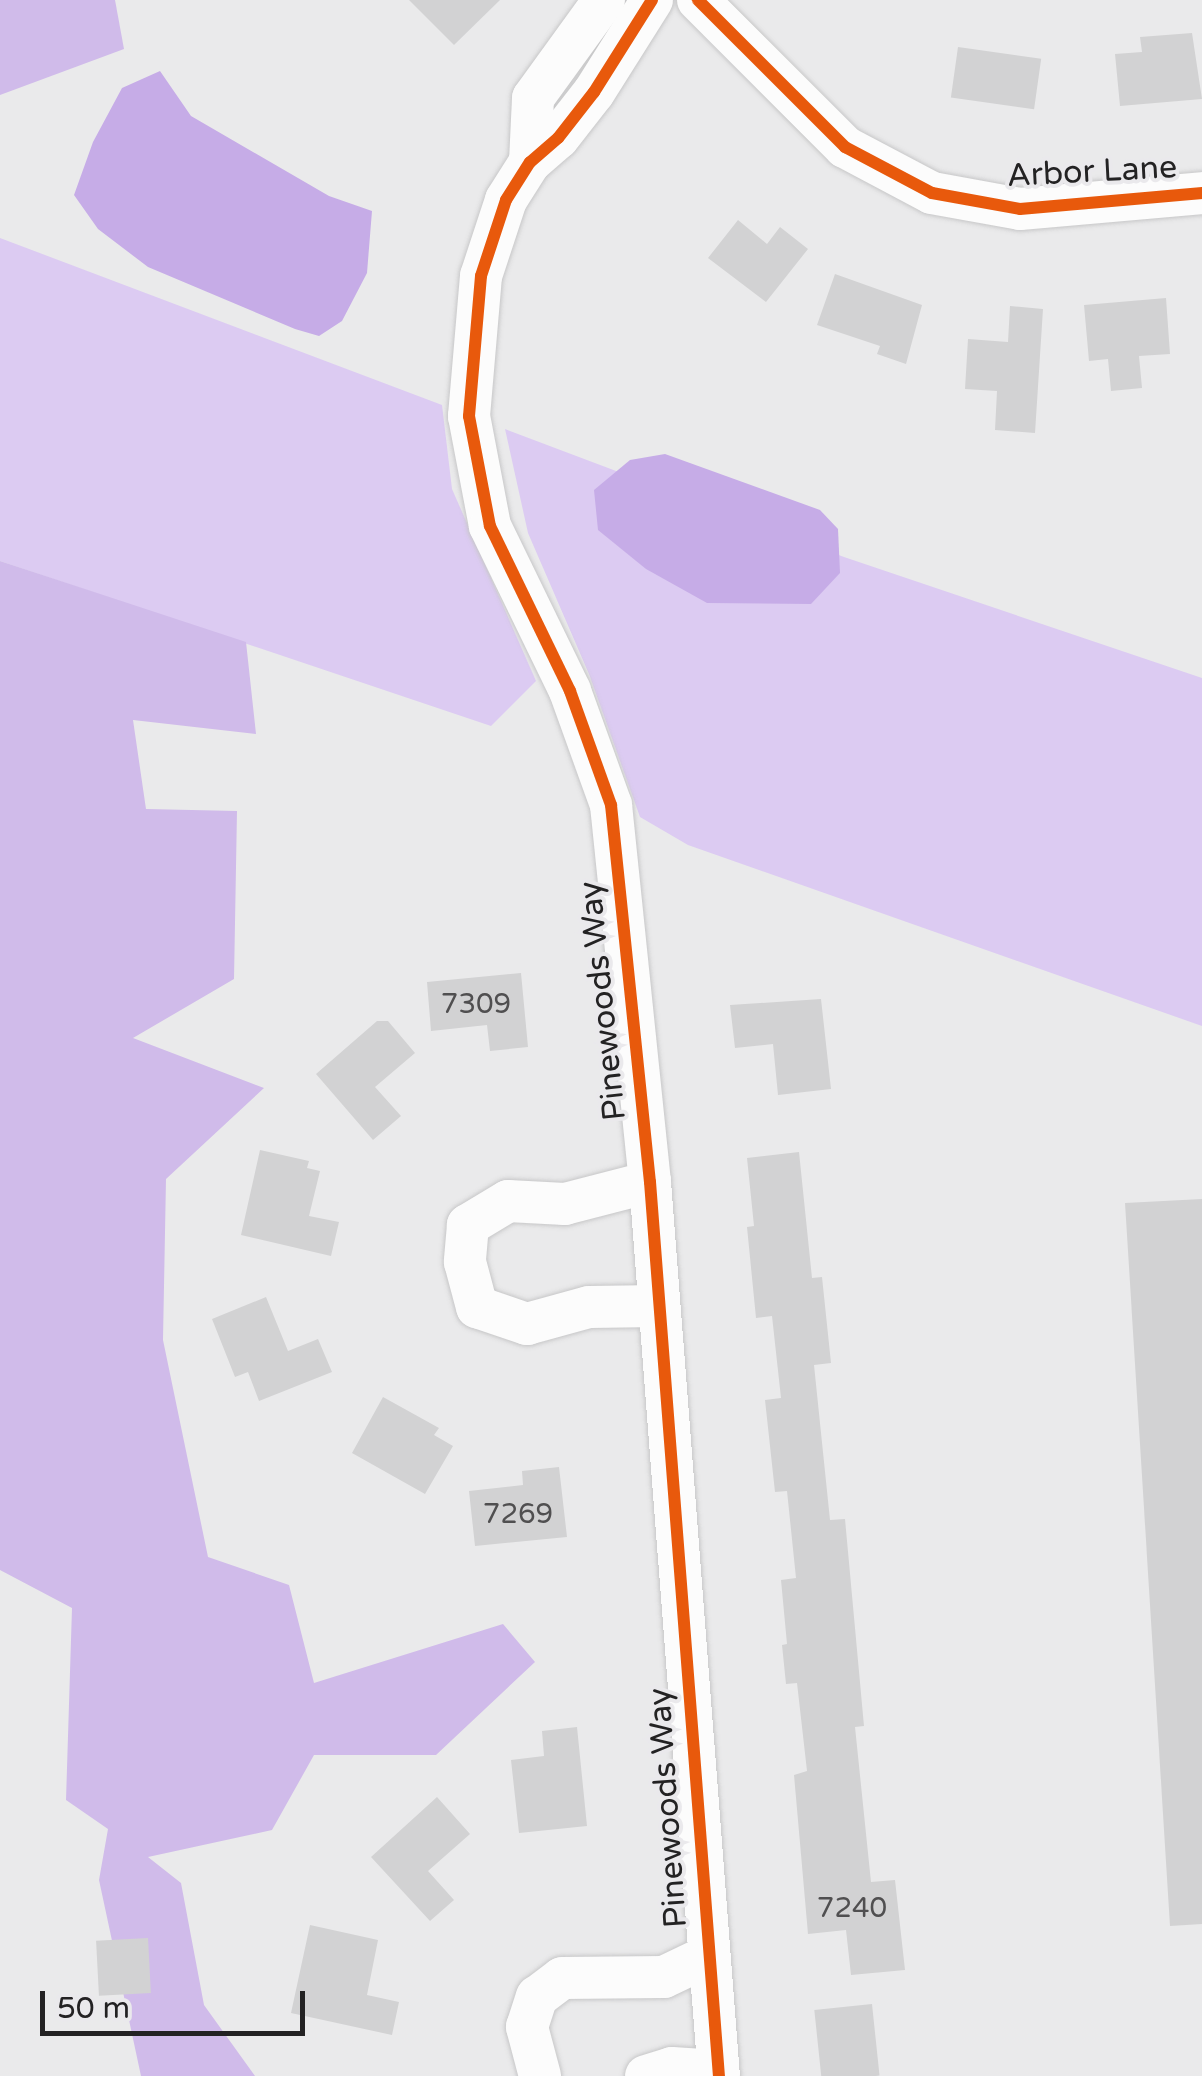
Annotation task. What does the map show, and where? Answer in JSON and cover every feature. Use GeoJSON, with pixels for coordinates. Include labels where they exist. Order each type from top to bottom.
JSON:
{"type":"FeatureCollection","features":[{"type":"Feature","properties":{"kind":"street","name":"Pinewoods Way"},"geometry":{"type":"LineString","coordinates":[[530,162],[533,98],[604,0]]}},
{"type":"Feature","properties":{"kind":"street","name":"Pinewoods Way"},"geometry":{"type":"LineString","coordinates":[[646,2076],[672,2068],[719,2073],[706,1957],[650,1182],[610,804],[570,691],[490,526],[469,416],[481,276],[506,200],[530,162],[558,138],[594,92],[652,0]]}},
{"type":"Feature","properties":{"kind":"street","name":"Arbor Lane"},"geometry":{"type":"LineString","coordinates":[[698,0],[845,147],[932,193],[1020,209],[1202,193]]}},
{"type":"Feature","properties":{"kind":"street"},"geometry":{"type":"LineString","coordinates":[[650,1182],[566,1204],[508,1201],[468,1225],[464,1262],[477,1308],[527,1324],[589,1307],[659,1306]]}},
{"type":"Feature","properties":{"kind":"street","name":"Pinewoods Way"},"geometry":{"type":"LineString","coordinates":[[540,2076],[527,2027],[537,1997],[562,1978],[664,1977],[706,1957]]}},
{"type":"Feature","properties":{"kind":"shaded area"},"geometry":{"type":"Polygon","coordinates":[[[0,0],[115,0],[124,49],[0,95],[0,0]]]}},
{"type":"Feature","properties":{"kind":"shaded area"},"geometry":{"type":"Polygon","coordinates":[[[160,71],[191,116],[329,196],[372,211],[367,273],[342,321],[319,336],[295,329],[148,267],[98,229],[74,195],[93,142],[122,88],[160,71]]]}},
{"type":"Feature","properties":{"kind":"shaded area"},"geometry":{"type":"Polygon","coordinates":[[[0,238],[442,405],[452,489],[536,681],[491,726],[0,561],[0,238]]]}},
{"type":"Feature","properties":{"kind":"shaded area"},"geometry":{"type":"Polygon","coordinates":[[[505,429],[844,557],[1202,678],[1202,1026],[688,845],[640,817],[589,674],[528,533],[505,429]]]}},
{"type":"Feature","properties":{"kind":"shaded area"},"geometry":{"type":"Polygon","coordinates":[[[665,454],[820,510],[838,529],[840,573],[811,604],[707,603],[646,569],[598,530],[594,490],[630,460],[665,454]]]}},
{"type":"Feature","properties":{"kind":"shaded area"},"geometry":{"type":"Polygon","coordinates":[[[0,561],[246,642],[256,734],[133,720],[146,809],[237,811],[234,979],[133,1038],[264,1088],[166,1179],[163,1340],[208,1557],[289,1585],[314,1683],[503,1624],[535,1662],[436,1755],[314,1755],[272,1830],[148,1857],[181,1883],[204,2005],[255,2076],[141,2076],[99,1880],[108,1829],[66,1800],[72,1608],[0,1570],[0,561]]]}},
{"type":"Feature","properties":{"kind":"building"},"geometry":{"type":"Polygon","coordinates":[[[409,0],[500,0],[454,45],[409,0]]]}},
{"type":"Feature","properties":{"kind":"building"},"geometry":{"type":"Polygon","coordinates":[[[1192,33],[1202,99],[1120,106],[1115,54],[1142,52],[1140,37],[1192,33]]]}},
{"type":"Feature","properties":{"kind":"building"},"geometry":{"type":"Polygon","coordinates":[[[958,47],[1041,59],[1034,109],[951,98],[958,47]]]}},
{"type":"Feature","properties":{"kind":"building"},"geometry":{"type":"Polygon","coordinates":[[[738,220],[767,244],[780,227],[808,249],[766,302],[708,258],[738,220]]]}},
{"type":"Feature","properties":{"kind":"building"},"geometry":{"type":"Polygon","coordinates":[[[835,274],[922,305],[906,364],[877,354],[880,346],[817,325],[835,274]]]}},
{"type":"Feature","properties":{"kind":"building"},"geometry":{"type":"Polygon","coordinates":[[[1166,298],[1170,354],[1139,356],[1142,388],[1111,391],[1108,359],[1089,361],[1084,305],[1166,298]]]}},
{"type":"Feature","properties":{"kind":"building"},"geometry":{"type":"Polygon","coordinates":[[[1010,306],[1043,309],[1035,433],[995,430],[997,391],[965,389],[968,339],[1008,342],[1010,306]]]}},
{"type":"Feature","properties":{"kind":"building"},"geometry":{"type":"Polygon","coordinates":[[[521,973],[528,1047],[490,1051],[487,1025],[431,1031],[427,982],[521,973]]]}},
{"type":"Feature","properties":{"kind":"building"},"geometry":{"type":"Polygon","coordinates":[[[821,999],[831,1089],[778,1095],[773,1044],[735,1048],[730,1005],[821,999]]]}},
{"type":"Feature","properties":{"kind":"building"},"geometry":{"type":"Polygon","coordinates":[[[377,1021],[388,1021],[415,1053],[375,1087],[401,1116],[373,1140],[316,1074],[377,1021]]]}},
{"type":"Feature","properties":{"kind":"building"},"geometry":{"type":"Polygon","coordinates":[[[260,1150],[309,1161],[307,1168],[320,1171],[309,1216],[339,1222],[331,1256],[241,1235],[260,1150]]]}},
{"type":"Feature","properties":{"kind":"building"},"geometry":{"type":"Polygon","coordinates":[[[799,1152],[812,1278],[822,1277],[831,1363],[814,1365],[830,1520],[845,1519],[864,1726],[855,1727],[871,1882],[895,1880],[905,1970],[851,1975],[846,1930],[808,1934],[794,1775],[807,1771],[797,1683],[786,1684],[782,1645],[787,1644],[781,1580],[796,1578],[787,1491],[775,1492],[765,1400],[781,1398],[772,1316],[756,1318],[747,1227],[754,1226],[747,1158],[799,1152]]]}},
{"type":"Feature","properties":{"kind":"building"},"geometry":{"type":"Polygon","coordinates":[[[1202,1199],[1202,1924],[1170,1926],[1125,1203],[1202,1199]]]}},
{"type":"Feature","properties":{"kind":"building"},"geometry":{"type":"Polygon","coordinates":[[[266,1297],[288,1351],[318,1339],[332,1372],[259,1401],[248,1372],[235,1377],[212,1319],[266,1297]]]}},
{"type":"Feature","properties":{"kind":"building"},"geometry":{"type":"Polygon","coordinates":[[[383,1397],[439,1428],[434,1435],[453,1446],[425,1494],[352,1453],[383,1397]]]}},
{"type":"Feature","properties":{"kind":"building"},"geometry":{"type":"Polygon","coordinates":[[[559,1467],[567,1537],[475,1546],[469,1491],[523,1485],[522,1471],[559,1467]]]}},
{"type":"Feature","properties":{"kind":"building"},"geometry":{"type":"Polygon","coordinates":[[[577,1727],[587,1826],[519,1833],[511,1760],[544,1756],[542,1731],[577,1727]]]}},
{"type":"Feature","properties":{"kind":"building"},"geometry":{"type":"Polygon","coordinates":[[[437,1797],[470,1834],[428,1871],[454,1900],[430,1921],[371,1857],[437,1797]]]}},
{"type":"Feature","properties":{"kind":"building"},"geometry":{"type":"Polygon","coordinates":[[[310,1925],[378,1940],[367,1995],[399,2002],[392,2035],[291,2013],[310,1925]]]}},
{"type":"Feature","properties":{"kind":"building"},"geometry":{"type":"Polygon","coordinates":[[[148,1938],[151,1993],[99,1996],[96,1941],[148,1938]]]}},
{"type":"Feature","properties":{"kind":"building"},"geometry":{"type":"Polygon","coordinates":[[[872,2004],[880,2076],[821,2076],[814,2010],[872,2004]]]}},
{"type":"Feature","properties":{"kind":"cycle path"},"geometry":{"type":"LineString","coordinates":[[652,0],[594,92],[558,138],[530,162],[506,200],[481,276],[469,416],[490,526],[570,691],[611,805],[650,1182],[719,2076]]}},
{"type":"Feature","properties":{"kind":"cycle path"},"geometry":{"type":"LineString","coordinates":[[698,0],[845,147],[932,193],[1020,209],[1202,193]]}}]}
